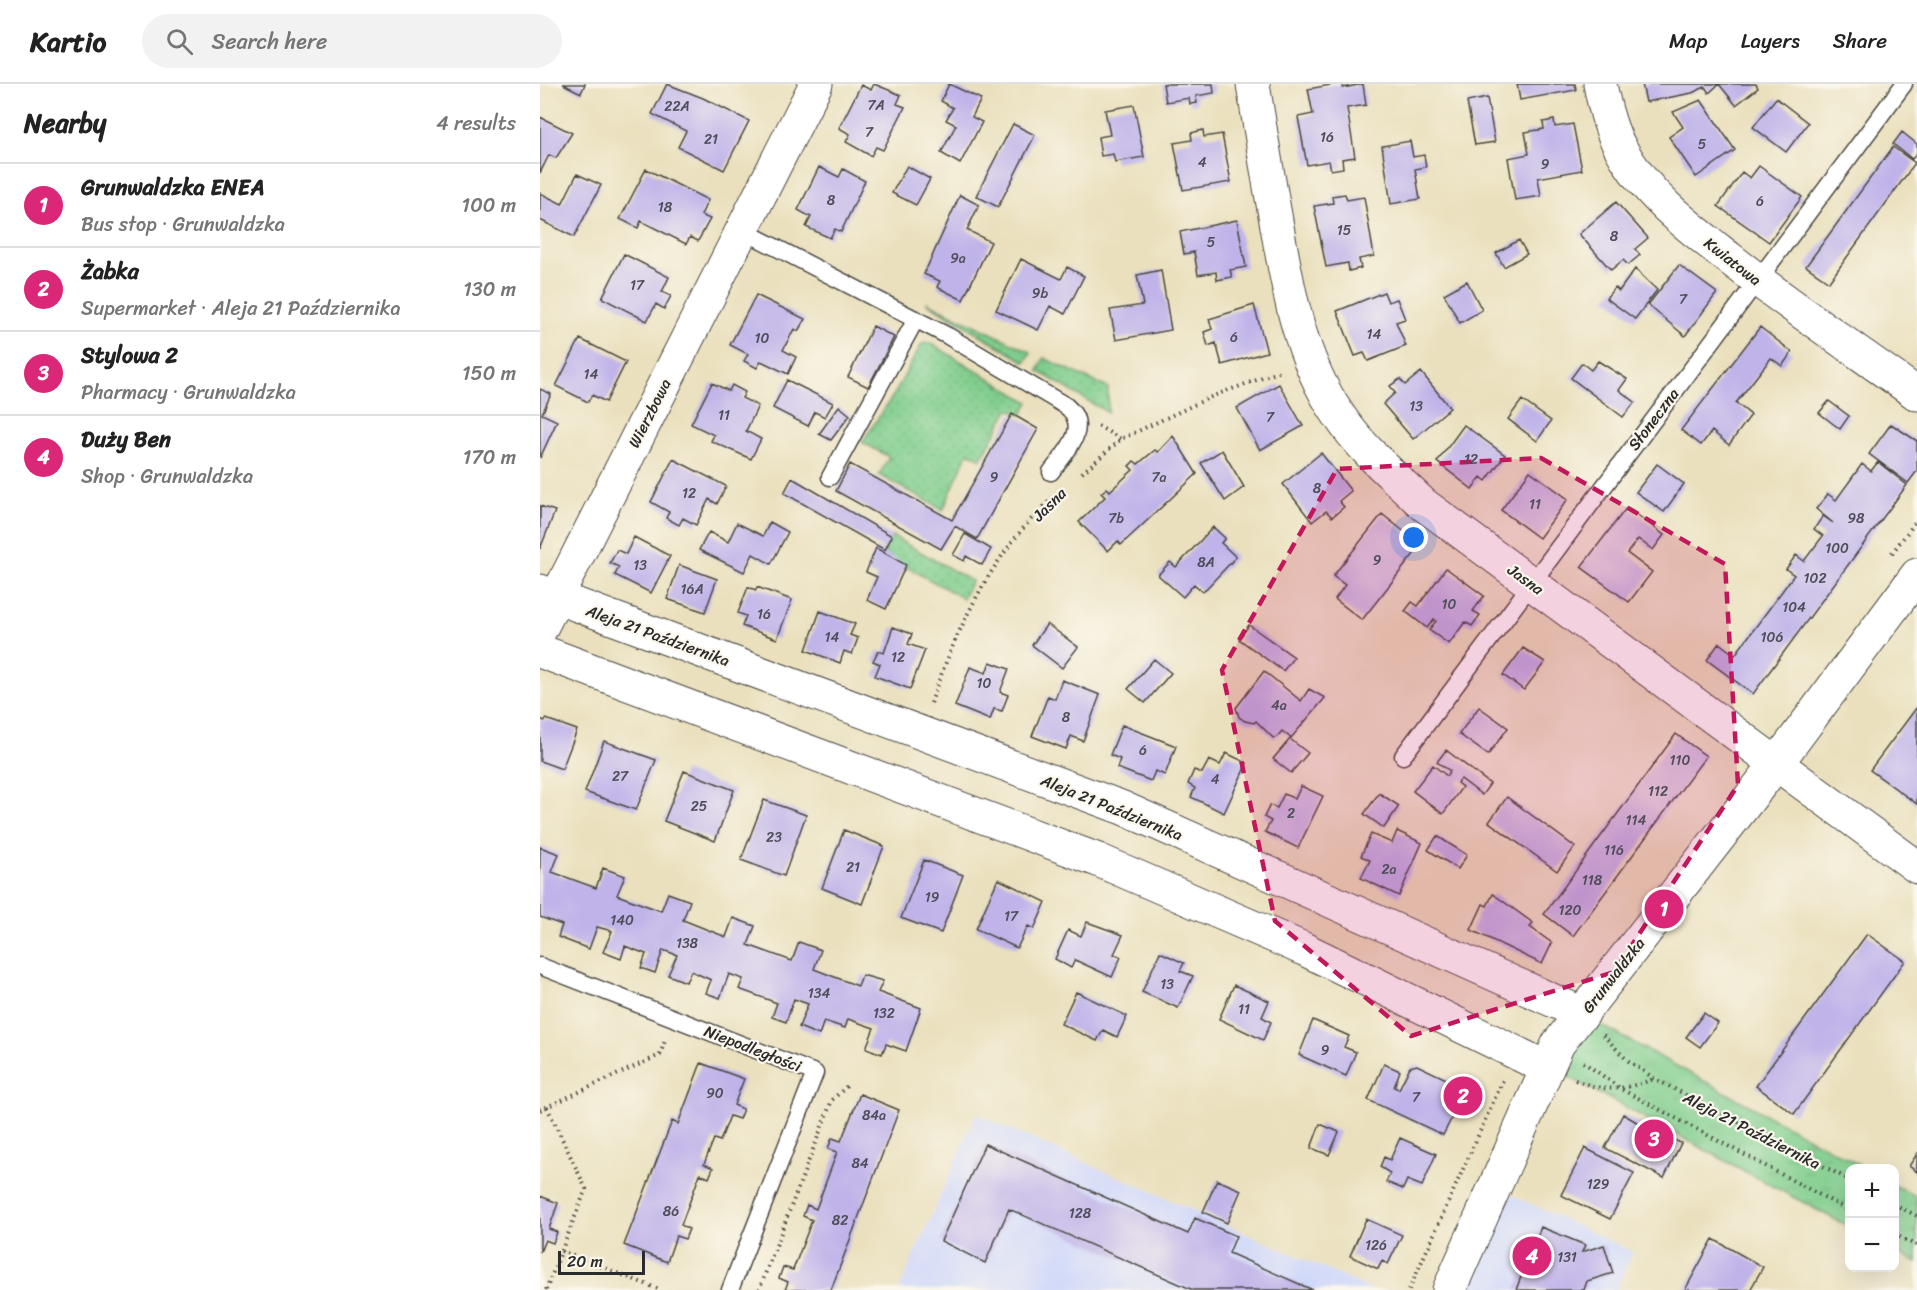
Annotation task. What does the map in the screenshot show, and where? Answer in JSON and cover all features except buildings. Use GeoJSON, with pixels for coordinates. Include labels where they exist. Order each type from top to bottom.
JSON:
{"type":"FeatureCollection","features":[{"type":"Feature","properties":{"kind":"street","name":"Wierzbowa"},"geometry":{"type":"LineString","coordinates":[[540,630],[548,594],[816,84]]}},
{"type":"Feature","properties":{"kind":"street","name":"Jasna"},"geometry":{"type":"LineString","coordinates":[[1252,84],[1287,287],[1318,381],[1338,415],[1384,467],[1423,504],[1914,861]]}},
{"type":"Feature","properties":{"kind":"street","name":"Kwiatowa"},"geometry":{"type":"LineString","coordinates":[[1600,84],[1603,103],[1620,149],[1651,191],[1690,228],[1756,280],[1917,394]]}},
{"type":"Feature","properties":{"kind":"street","name":"Grunwaldzka"},"geometry":{"type":"LineString","coordinates":[[1449,1290],[1552,1056],[1777,763],[1917,575]]}},
{"type":"Feature","properties":{"kind":"street","name":"Aleja 21 Października"},"geometry":{"type":"LineString","coordinates":[[548,594],[1123,808],[1583,1014]]}},
{"type":"Feature","properties":{"kind":"street"},"geometry":{"type":"LineString","coordinates":[[540,651],[1098,860],[1552,1056]]}},
{"type":"Feature","properties":{"kind":"lane","name":"Słoneczna"},"geometry":{"type":"LineString","coordinates":[[1402,756],[1904,84]]}},
{"type":"Feature","properties":{"kind":"lane"},"geometry":{"type":"LineString","coordinates":[[741,230],[916,319],[1072,411],[1077,434],[1051,472]]}},
{"type":"Feature","properties":{"kind":"lane"},"geometry":{"type":"LineString","coordinates":[[830,477],[916,319]]}},
{"type":"Feature","properties":{"kind":"lane","name":"Niepodległości"},"geometry":{"type":"LineString","coordinates":[[540,966],[815,1073],[730,1290]]}},
{"type":"Feature","properties":{"kind":"path","name":"Jasna"},"geometry":{"type":"LineString","coordinates":[[1079,475],[1121,439],[1213,396],[1310,360]]}},
{"type":"Feature","properties":{"kind":"path","name":"Jasna"},"geometry":{"type":"LineString","coordinates":[[921,733],[957,636],[981,591],[1013,543],[1046,504],[1063,489]]}},
{"type":"Feature","properties":{"kind":"path","name":"Aleja 21 Października"},"geometry":{"type":"LineString","coordinates":[[1583,1014],[1627,1060],[1655,1079],[1845,1177]]}},
{"type":"Feature","properties":{"kind":"path"},"geometry":{"type":"LineString","coordinates":[[540,1110],[660,1054],[674,1018]]}},
{"type":"Feature","properties":{"kind":"path","name":"Aleja 21 Października"},"geometry":{"type":"LineString","coordinates":[[1552,1056],[1623,1090],[1845,1208]]}},
{"type":"Feature","properties":{"kind":"path","name":"Aleja 21 Października"},"geometry":{"type":"LineString","coordinates":[[1552,1056],[1596,1089],[1623,1090],[1655,1079]]}},
{"type":"Feature","properties":{"kind":"path"},"geometry":{"type":"LineString","coordinates":[[1409,1290],[1504,1078],[1499,1070]]}},
{"type":"Feature","properties":{"kind":"path"},"geometry":{"type":"LineString","coordinates":[[759,1290],[832,1100],[848,1085]]}},
{"type":"Feature","properties":{"kind":"path"},"geometry":{"type":"LineString","coordinates":[[546,1290],[586,1189],[547,1107]]}},
{"type":"Feature","properties":{"kind":"path"},"geometry":{"type":"LineString","coordinates":[[1899,1207],[1917,1216]]}},
{"type":"Feature","properties":{"kind":"path"},"geometry":{"type":"LineString","coordinates":[[1899,1237],[1917,1246]]}},
{"type":"Feature","properties":{"kind":"path"},"geometry":{"type":"LineString","coordinates":[[561,1251],[661,1290]]}},
{"type":"Feature","properties":{"kind":"highlighted area"},"geometry":{"type":"Polygon","coordinates":[[[1541,458],[1725,564],[1738,785],[1614,972],[1411,1036],[1275,921],[1222,670],[1337,469],[1541,458]]]}},
{"type":"Feature","properties":{"kind":"shaded area"},"geometry":{"type":"Polygon","coordinates":[[[976,1114],[1373,1290],[899,1290],[976,1114]]]}},
{"type":"Feature","properties":{"kind":"shaded area"},"geometry":{"type":"Polygon","coordinates":[[[1495,1187],[1633,1252],[1616,1290],[1449,1290],[1495,1187]]]}},
{"type":"Feature","properties":{"kind":"green space"},"geometry":{"type":"Polygon","coordinates":[[[926,302],[1031,352],[1025,362],[926,302]]]}},
{"type":"Feature","properties":{"kind":"green space"},"geometry":{"type":"Polygon","coordinates":[[[932,344],[1029,402],[1022,415],[1009,409],[981,459],[968,452],[943,510],[879,475],[889,457],[862,442],[895,393],[921,345],[932,344]]]}},
{"type":"Feature","properties":{"kind":"green space"},"geometry":{"type":"Polygon","coordinates":[[[1044,358],[1108,388],[1108,413],[1038,371],[1044,358]]]}},
{"type":"Feature","properties":{"kind":"green space"},"geometry":{"type":"Polygon","coordinates":[[[892,536],[972,581],[963,598],[886,556],[884,552],[892,536]]]}},
{"type":"Feature","properties":{"kind":"green space"},"geometry":{"type":"Polygon","coordinates":[[[1584,1016],[1858,1164],[1845,1164],[1845,1225],[1550,1067],[1584,1016]]]}},
{"type":"Feature","properties":{"kind":"green space"},"geometry":{"type":"Polygon","coordinates":[[[1899,1188],[1917,1197],[1917,1263],[1899,1253],[1899,1188]]]}},
{"type":"Feature","properties":{"kind":"place","name":"Grunwaldzka ENEA"},"geometry":{"type":"Point","coordinates":[1664,909]}},
{"type":"Feature","properties":{"kind":"place","name":"Żabka"},"geometry":{"type":"Point","coordinates":[1463,1096]}},
{"type":"Feature","properties":{"kind":"place","name":"Stylowa 2"},"geometry":{"type":"Point","coordinates":[1654,1139]}},
{"type":"Feature","properties":{"kind":"place","name":"Duży Ben"},"geometry":{"type":"Point","coordinates":[1532,1256]}}]}
